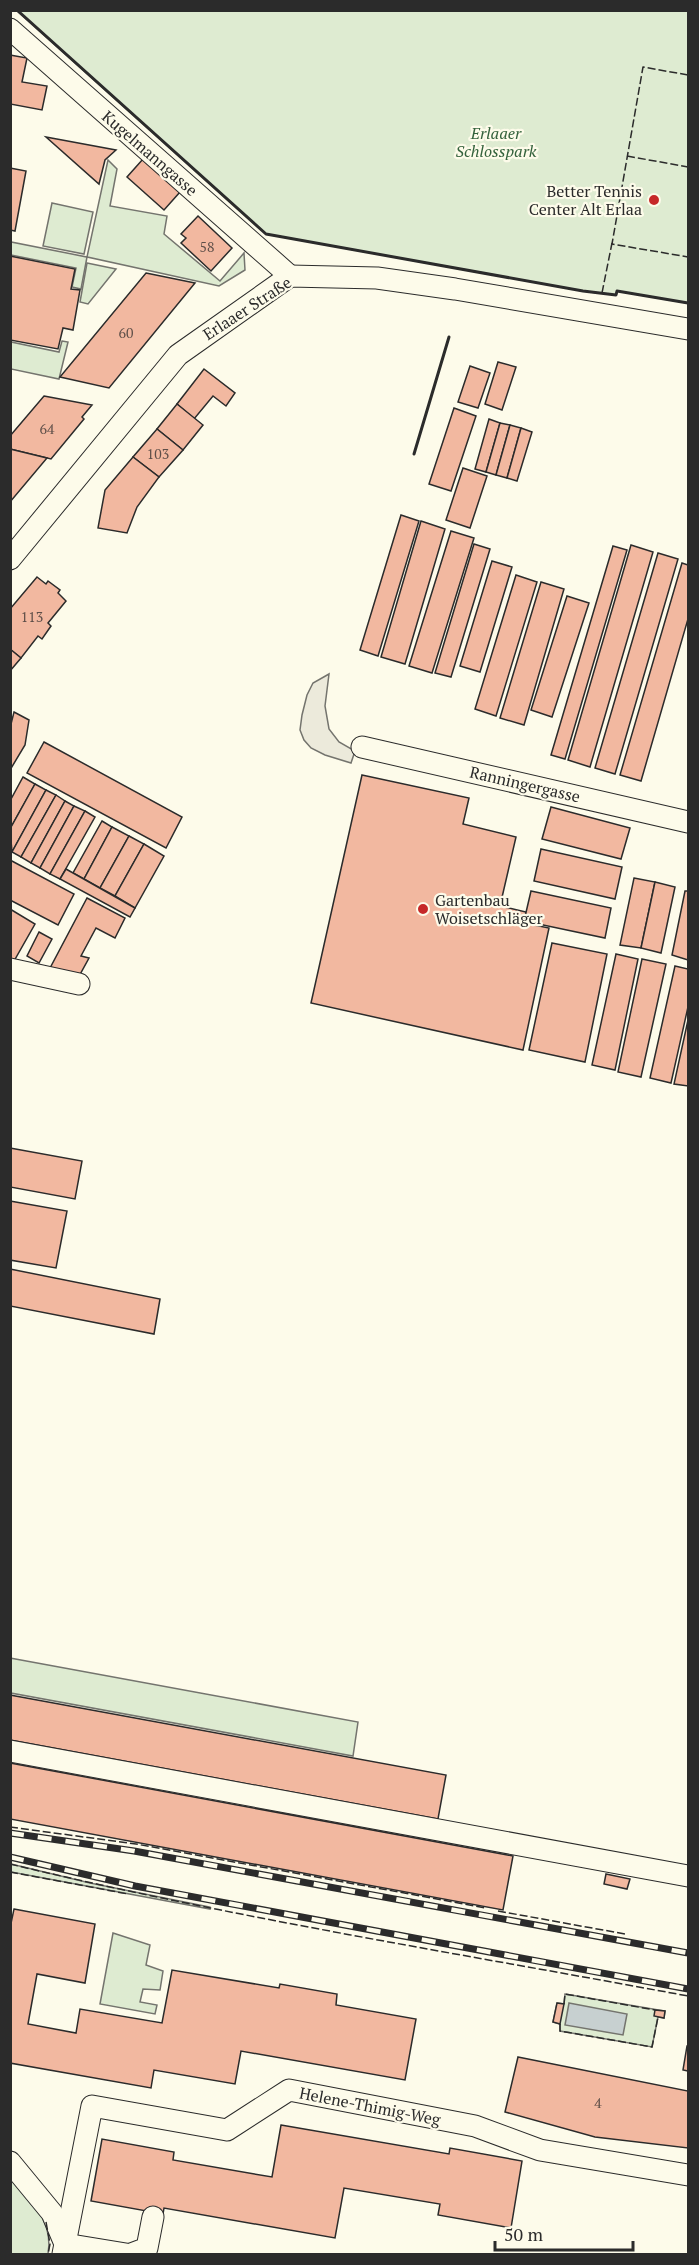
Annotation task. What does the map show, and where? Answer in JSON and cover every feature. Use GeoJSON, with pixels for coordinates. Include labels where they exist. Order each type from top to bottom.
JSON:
{"type":"FeatureCollection","features":[{"type":"Feature","properties":{"kind":"street","name":"Kugelmanngasse"},"geometry":{"type":"LineString","coordinates":[[10,28],[290,276]]}},
{"type":"Feature","properties":{"kind":"street","name":"Erlaaer Straße"},"geometry":{"type":"LineString","coordinates":[[10,559],[178,355],[290,276],[377,278],[688,329]]}},
{"type":"Feature","properties":{"kind":"street","name":"Ranningergasse"},"geometry":{"type":"LineString","coordinates":[[362,747],[688,822]]}},
{"type":"Feature","properties":{"kind":"street"},"geometry":{"type":"LineString","coordinates":[[10,969],[79,984]]}},
{"type":"Feature","properties":{"kind":"street"},"geometry":{"type":"LineString","coordinates":[[10,1751],[688,1876]]}},
{"type":"Feature","properties":{"kind":"street","name":"Helene-Thimig-Weg"},"geometry":{"type":"LineString","coordinates":[[64,2249],[92,2106],[228,2130],[289,2090],[475,2126],[540,2150],[688,2175]]}},
{"type":"Feature","properties":{"kind":"street"},"geometry":{"type":"LineString","coordinates":[[10,2162],[52,2213],[64,2249],[126,2254]]}},
{"type":"Feature","properties":{"kind":"street"},"geometry":{"type":"LineString","coordinates":[[131,2254],[147,2248],[153,2217]]}},
{"type":"Feature","properties":{"kind":"green space","name":"Erlaaer Schlosspark"},"geometry":{"type":"Polygon","coordinates":[[[17,11],[688,11],[688,303],[617,291],[616,295],[583,291],[266,234],[17,11]]]}},
{"type":"Feature","properties":{"kind":"green space"},"geometry":{"type":"Polygon","coordinates":[[[108,160],[117,169],[110,206],[167,216],[164,234],[220,281],[244,253],[245,270],[219,286],[87,257],[108,160]]]}},
{"type":"Feature","properties":{"kind":"green space"},"geometry":{"type":"Polygon","coordinates":[[[52,203],[93,212],[84,254],[43,246],[52,203]]]}},
{"type":"Feature","properties":{"kind":"green space"},"geometry":{"type":"Polygon","coordinates":[[[11,242],[87,257],[81,289],[72,287],[76,268],[11,255],[11,242]]]}},
{"type":"Feature","properties":{"kind":"green space"},"geometry":{"type":"Polygon","coordinates":[[[87,263],[116,269],[88,304],[80,302],[87,263]]]}},
{"type":"Feature","properties":{"kind":"green space"},"geometry":{"type":"Polygon","coordinates":[[[62,341],[68,342],[59,379],[11,369],[11,342],[59,352],[62,341]]]}},
{"type":"Feature","properties":{"kind":"green space"},"geometry":{"type":"Polygon","coordinates":[[[10,1658],[358,1722],[353,1756],[11,1693],[10,1658]]]}},
{"type":"Feature","properties":{"kind":"green space"},"geometry":{"type":"Polygon","coordinates":[[[11,1864],[90,1883],[210,1907],[210,1909],[11,1872],[11,1864]]]}},
{"type":"Feature","properties":{"kind":"green space"},"geometry":{"type":"Polygon","coordinates":[[[113,1933],[150,1945],[146,1965],[163,1971],[160,1990],[143,1989],[140,2002],[157,2005],[155,2014],[100,2004],[113,1933]]]}},
{"type":"Feature","properties":{"kind":"green space"},"geometry":{"type":"Polygon","coordinates":[[[565,1994],[665,2011],[664,2018],[658,2017],[652,2047],[560,2031],[560,2024],[553,2022],[557,2003],[564,2004],[565,1994]]]}},
{"type":"Feature","properties":{"kind":"green space"},"geometry":{"type":"Polygon","coordinates":[[[10,2175],[39,2211],[44,2221],[49,2242],[48,2254],[11,2254],[10,2175]]]}},
{"type":"Feature","properties":{"kind":"shaded area"},"geometry":{"type":"Polygon","coordinates":[[[329,674],[325,706],[329,729],[339,742],[355,751],[351,763],[311,748],[304,740],[300,730],[307,695],[313,683],[329,674]]]}},
{"type":"Feature","properties":{"kind":"shaded area"},"geometry":{"type":"Polygon","coordinates":[[[569,2003],[627,2014],[623,2035],[565,2025],[569,2003]]]}},
{"type":"Feature","properties":{"kind":"building"},"geometry":{"type":"Polygon","coordinates":[[[10,55],[27,58],[22,82],[47,86],[42,110],[10,104],[10,55]]]}},
{"type":"Feature","properties":{"kind":"building"},"geometry":{"type":"Polygon","coordinates":[[[46,137],[116,150],[105,160],[99,184],[46,137]]]}},
{"type":"Feature","properties":{"kind":"building"},"geometry":{"type":"Polygon","coordinates":[[[143,159],[180,192],[164,210],[127,177],[143,159]]]}},
{"type":"Feature","properties":{"kind":"building"},"geometry":{"type":"Polygon","coordinates":[[[10,168],[26,171],[15,231],[10,230],[10,168]]]}},
{"type":"Feature","properties":{"kind":"building"},"geometry":{"type":"Polygon","coordinates":[[[198,216],[232,248],[211,271],[181,243],[186,238],[181,234],[198,216]]]}},
{"type":"Feature","properties":{"kind":"building"},"geometry":{"type":"Polygon","coordinates":[[[10,256],[75,269],[71,289],[80,290],[73,330],[63,328],[58,349],[10,340],[10,256]]]}},
{"type":"Feature","properties":{"kind":"building"},"geometry":{"type":"Polygon","coordinates":[[[146,273],[195,283],[109,388],[60,377],[146,273]]]}},
{"type":"Feature","properties":{"kind":"building"},"geometry":{"type":"Polygon","coordinates":[[[498,362],[516,367],[502,410],[485,404],[498,362]]]}},
{"type":"Feature","properties":{"kind":"building"},"geometry":{"type":"Polygon","coordinates":[[[470,366],[490,373],[478,408],[458,402],[470,366]]]}},
{"type":"Feature","properties":{"kind":"building"},"geometry":{"type":"Polygon","coordinates":[[[204,369],[235,393],[226,406],[213,396],[194,419],[177,404],[204,369]]]}},
{"type":"Feature","properties":{"kind":"building"},"geometry":{"type":"Polygon","coordinates":[[[44,396],[92,405],[82,417],[84,419],[51,459],[10,449],[10,436],[44,396]]]}},
{"type":"Feature","properties":{"kind":"building"},"geometry":{"type":"Polygon","coordinates":[[[177,404],[203,425],[183,450],[157,429],[177,404]]]}},
{"type":"Feature","properties":{"kind":"building"},"geometry":{"type":"Polygon","coordinates":[[[454,408],[476,416],[451,491],[429,484],[454,408]]]}},
{"type":"Feature","properties":{"kind":"building"},"geometry":{"type":"Polygon","coordinates":[[[489,419],[500,423],[486,472],[475,469],[489,419]]]}},
{"type":"Feature","properties":{"kind":"building"},"geometry":{"type":"Polygon","coordinates":[[[500,423],[510,425],[496,475],[486,472],[500,423]]]}},
{"type":"Feature","properties":{"kind":"building"},"geometry":{"type":"Polygon","coordinates":[[[510,425],[521,428],[507,478],[496,475],[510,425]]]}},
{"type":"Feature","properties":{"kind":"building"},"geometry":{"type":"Polygon","coordinates":[[[521,428],[532,432],[517,481],[507,478],[521,428]]]}},
{"type":"Feature","properties":{"kind":"building"},"geometry":{"type":"Polygon","coordinates":[[[157,429],[183,450],[159,477],[133,457],[157,429]]]}},
{"type":"Feature","properties":{"kind":"building"},"geometry":{"type":"Polygon","coordinates":[[[10,449],[47,458],[10,502],[10,449]]]}},
{"type":"Feature","properties":{"kind":"building"},"geometry":{"type":"Polygon","coordinates":[[[133,457],[159,477],[137,507],[127,533],[98,528],[105,490],[133,457]]]}},
{"type":"Feature","properties":{"kind":"building"},"geometry":{"type":"Polygon","coordinates":[[[463,468],[487,476],[470,528],[446,520],[463,468]]]}},
{"type":"Feature","properties":{"kind":"building"},"geometry":{"type":"Polygon","coordinates":[[[401,515],[419,521],[378,656],[360,650],[401,515]]]}},
{"type":"Feature","properties":{"kind":"building"},"geometry":{"type":"Polygon","coordinates":[[[421,521],[445,529],[405,664],[381,657],[421,521]]]}},
{"type":"Feature","properties":{"kind":"building"},"geometry":{"type":"Polygon","coordinates":[[[451,531],[474,538],[432,673],[409,666],[451,531]]]}},
{"type":"Feature","properties":{"kind":"building"},"geometry":{"type":"Polygon","coordinates":[[[474,544],[490,549],[451,677],[435,673],[474,544]]]}},
{"type":"Feature","properties":{"kind":"building"},"geometry":{"type":"Polygon","coordinates":[[[631,545],[653,552],[590,767],[568,760],[631,545]]]}},
{"type":"Feature","properties":{"kind":"building"},"geometry":{"type":"Polygon","coordinates":[[[613,546],[627,550],[565,759],[551,755],[613,546]]]}},
{"type":"Feature","properties":{"kind":"building"},"geometry":{"type":"Polygon","coordinates":[[[658,553],[678,559],[615,774],[595,768],[658,553]]]}},
{"type":"Feature","properties":{"kind":"building"},"geometry":{"type":"Polygon","coordinates":[[[492,561],[512,567],[480,672],[460,666],[492,561]]]}},
{"type":"Feature","properties":{"kind":"building"},"geometry":{"type":"Polygon","coordinates":[[[682,563],[688,565],[688,619],[641,781],[620,775],[682,563]]]}},
{"type":"Feature","properties":{"kind":"building"},"geometry":{"type":"Polygon","coordinates":[[[516,575],[537,582],[496,716],[475,709],[516,575]]]}},
{"type":"Feature","properties":{"kind":"building"},"geometry":{"type":"Polygon","coordinates":[[[37,577],[46,584],[48,581],[60,590],[58,593],[66,601],[48,623],[51,626],[42,639],[38,636],[21,658],[10,649],[10,609],[37,577]]]}},
{"type":"Feature","properties":{"kind":"building"},"geometry":{"type":"Polygon","coordinates":[[[541,582],[564,589],[524,725],[500,718],[541,582]]]}},
{"type":"Feature","properties":{"kind":"building"},"geometry":{"type":"Polygon","coordinates":[[[567,596],[589,603],[552,717],[531,710],[567,596]]]}},
{"type":"Feature","properties":{"kind":"building"},"geometry":{"type":"Polygon","coordinates":[[[10,649],[21,658],[10,671],[10,649]]]}},
{"type":"Feature","properties":{"kind":"building"},"geometry":{"type":"Polygon","coordinates":[[[14,712],[29,720],[25,745],[10,770],[10,728],[14,712]]]}},
{"type":"Feature","properties":{"kind":"building"},"geometry":{"type":"Polygon","coordinates":[[[44,742],[182,817],[166,848],[27,773],[44,742]]]}},
{"type":"Feature","properties":{"kind":"building","name":"Gartenbau Woisetschläger"},"geometry":{"type":"Polygon","coordinates":[[[362,775],[469,798],[463,824],[516,837],[500,906],[526,912],[524,923],[549,928],[523,1050],[311,1003],[362,775]]]}},
{"type":"Feature","properties":{"kind":"building"},"geometry":{"type":"Polygon","coordinates":[[[23,777],[35,784],[10,829],[10,801],[23,777]]]}},
{"type":"Feature","properties":{"kind":"building"},"geometry":{"type":"Polygon","coordinates":[[[35,784],[46,790],[12,852],[10,829],[35,784]]]}},
{"type":"Feature","properties":{"kind":"building"},"geometry":{"type":"Polygon","coordinates":[[[46,790],[56,795],[21,857],[12,852],[46,790]]]}},
{"type":"Feature","properties":{"kind":"building"},"geometry":{"type":"Polygon","coordinates":[[[56,795],[65,801],[31,863],[21,857],[56,795]]]}},
{"type":"Feature","properties":{"kind":"building"},"geometry":{"type":"Polygon","coordinates":[[[65,801],[74,806],[40,868],[31,863],[65,801]]]}},
{"type":"Feature","properties":{"kind":"building"},"geometry":{"type":"Polygon","coordinates":[[[74,806],[85,811],[50,874],[40,868],[74,806]]]}},
{"type":"Feature","properties":{"kind":"building"},"geometry":{"type":"Polygon","coordinates":[[[551,807],[630,828],[621,859],[542,839],[551,807]]]}},
{"type":"Feature","properties":{"kind":"building"},"geometry":{"type":"Polygon","coordinates":[[[85,811],[95,817],[60,879],[50,874],[85,811]]]}},
{"type":"Feature","properties":{"kind":"building"},"geometry":{"type":"Polygon","coordinates":[[[102,821],[112,827],[84,879],[73,873],[102,821]]]}},
{"type":"Feature","properties":{"kind":"building"},"geometry":{"type":"Polygon","coordinates":[[[112,827],[129,836],[100,888],[84,879],[112,827]]]}},
{"type":"Feature","properties":{"kind":"building"},"geometry":{"type":"Polygon","coordinates":[[[129,836],[144,844],[115,896],[100,888],[129,836]]]}},
{"type":"Feature","properties":{"kind":"building"},"geometry":{"type":"Polygon","coordinates":[[[144,844],[164,856],[135,908],[115,896],[144,844]]]}},
{"type":"Feature","properties":{"kind":"building"},"geometry":{"type":"Polygon","coordinates":[[[541,849],[622,867],[615,899],[534,881],[541,849]]]}},
{"type":"Feature","properties":{"kind":"building"},"geometry":{"type":"Polygon","coordinates":[[[10,860],[74,894],[58,925],[10,900],[10,860]]]}},
{"type":"Feature","properties":{"kind":"building"},"geometry":{"type":"Polygon","coordinates":[[[66,869],[135,908],[130,917],[60,879],[66,869]]]}},
{"type":"Feature","properties":{"kind":"building"},"geometry":{"type":"Polygon","coordinates":[[[634,878],[655,882],[641,948],[620,945],[634,878]]]}},
{"type":"Feature","properties":{"kind":"building"},"geometry":{"type":"Polygon","coordinates":[[[655,882],[675,887],[661,953],[641,948],[655,882]]]}},
{"type":"Feature","properties":{"kind":"building"},"geometry":{"type":"Polygon","coordinates":[[[531,891],[611,908],[605,938],[524,921],[531,891]]]}},
{"type":"Feature","properties":{"kind":"building"},"geometry":{"type":"Polygon","coordinates":[[[685,891],[688,891],[688,960],[672,955],[685,891]]]}},
{"type":"Feature","properties":{"kind":"building"},"geometry":{"type":"Polygon","coordinates":[[[87,898],[125,918],[115,938],[96,928],[81,956],[89,958],[78,978],[49,970],[87,898]]]}},
{"type":"Feature","properties":{"kind":"building"},"geometry":{"type":"Polygon","coordinates":[[[10,909],[35,924],[14,961],[10,959],[10,909]]]}},
{"type":"Feature","properties":{"kind":"building"},"geometry":{"type":"Polygon","coordinates":[[[39,932],[52,939],[39,963],[27,956],[39,932]]]}},
{"type":"Feature","properties":{"kind":"building"},"geometry":{"type":"Polygon","coordinates":[[[552,943],[607,954],[585,1062],[529,1050],[552,943]]]}},
{"type":"Feature","properties":{"kind":"building"},"geometry":{"type":"Polygon","coordinates":[[[616,954],[638,959],[615,1070],[592,1065],[616,954]]]}},
{"type":"Feature","properties":{"kind":"building"},"geometry":{"type":"Polygon","coordinates":[[[642,959],[666,964],[641,1077],[618,1072],[642,959]]]}},
{"type":"Feature","properties":{"kind":"building"},"geometry":{"type":"Polygon","coordinates":[[[675,966],[688,969],[688,1007],[671,1083],[650,1078],[675,966]]]}},
{"type":"Feature","properties":{"kind":"building"},"geometry":{"type":"Polygon","coordinates":[[[688,1020],[688,1086],[674,1084],[688,1020]]]}},
{"type":"Feature","properties":{"kind":"building"},"geometry":{"type":"Polygon","coordinates":[[[10,1148],[82,1161],[75,1199],[10,1187],[10,1148]]]}},
{"type":"Feature","properties":{"kind":"building"},"geometry":{"type":"Polygon","coordinates":[[[10,1201],[67,1211],[56,1268],[10,1260],[10,1201]]]}},
{"type":"Feature","properties":{"kind":"building"},"geometry":{"type":"Polygon","coordinates":[[[10,1269],[160,1299],[154,1334],[10,1306],[10,1269]]]}},
{"type":"Feature","properties":{"kind":"building"},"geometry":{"type":"Polygon","coordinates":[[[10,1695],[446,1775],[438,1819],[10,1740],[10,1695]]]}},
{"type":"Feature","properties":{"kind":"building"},"geometry":{"type":"Polygon","coordinates":[[[10,1763],[513,1856],[503,1910],[10,1819],[10,1763]]]}},
{"type":"Feature","properties":{"kind":"building"},"geometry":{"type":"Polygon","coordinates":[[[606,1874],[630,1879],[627,1889],[604,1884],[606,1874]]]}},
{"type":"Feature","properties":{"kind":"building"},"geometry":{"type":"Polygon","coordinates":[[[14,1909],[95,1924],[85,1983],[37,1974],[28,2024],[76,2033],[80,2009],[162,2023],[172,1970],[279,1988],[280,1984],[337,1994],[336,2005],[416,2019],[405,2080],[241,2051],[235,2084],[154,2070],[151,2088],[10,2063],[10,1928],[14,1909]]]}},
{"type":"Feature","properties":{"kind":"building"},"geometry":{"type":"Polygon","coordinates":[[[557,2003],[564,2004],[560,2024],[553,2022],[557,2003]]]}},
{"type":"Feature","properties":{"kind":"building"},"geometry":{"type":"Polygon","coordinates":[[[655,2010],[665,2011],[664,2018],[654,2016],[655,2010]]]}},
{"type":"Feature","properties":{"kind":"building"},"geometry":{"type":"Polygon","coordinates":[[[688,2046],[688,2071],[683,2070],[688,2046]]]}},
{"type":"Feature","properties":{"kind":"building"},"geometry":{"type":"Polygon","coordinates":[[[518,2057],[688,2091],[688,2148],[595,2137],[505,2112],[518,2057]]]}},
{"type":"Feature","properties":{"kind":"building"},"geometry":{"type":"Polygon","coordinates":[[[281,2125],[449,2154],[450,2148],[522,2161],[511,2228],[438,2215],[440,2204],[344,2188],[335,2238],[164,2208],[163,2214],[91,2201],[102,2139],[174,2152],[173,2160],[272,2177],[281,2125]]]}},
{"type":"Feature","properties":{"kind":"railway"},"geometry":{"type":"LineString","coordinates":[[10,1833],[134,1851],[688,1953]]}},
{"type":"Feature","properties":{"kind":"railway"},"geometry":{"type":"LineString","coordinates":[[10,1857],[135,1886],[688,1989]]}},
{"type":"Feature","properties":{"kind":"fence"},"geometry":{"type":"LineString","coordinates":[[688,75],[643,67],[612,244],[688,257]]}},
{"type":"Feature","properties":{"kind":"fence"},"geometry":{"type":"LineString","coordinates":[[627,156],[688,167]]}},
{"type":"Feature","properties":{"kind":"fence"},"geometry":{"type":"LineString","coordinates":[[602,293],[612,243]]}},
{"type":"Feature","properties":{"kind":"fence"},"geometry":{"type":"LineString","coordinates":[[10,1827],[136,1844],[486,1908]]}},
{"type":"Feature","properties":{"kind":"fence"},"geometry":{"type":"LineString","coordinates":[[10,1864],[179,1902],[688,1996]]}},
{"type":"Feature","properties":{"kind":"fence"},"geometry":{"type":"LineString","coordinates":[[10,1872],[128,1894]]}},
{"type":"Feature","properties":{"kind":"fence"},"geometry":{"type":"LineString","coordinates":[[498,1911],[625,1934]]}},
{"type":"Feature","properties":{"kind":"fence"},"geometry":{"type":"LineString","coordinates":[[564,2004],[565,1994],[655,2010]]}},
{"type":"Feature","properties":{"kind":"fence"},"geometry":{"type":"LineString","coordinates":[[560,2024],[560,2031],[652,2047],[658,2017]]}},
{"type":"Feature","properties":{"kind":"fence"},"geometry":{"type":"LineString","coordinates":[[46,2222],[50,2244],[48,2254]]}},
{"type":"Feature","properties":{"kind":"wall"},"geometry":{"type":"LineString","coordinates":[[17,10],[266,234],[583,291],[616,295],[617,291],[688,303]]}},
{"type":"Feature","properties":{"kind":"wall"},"geometry":{"type":"LineString","coordinates":[[414,454],[449,337]]}},
{"type":"Feature","properties":{"kind":"place","name":"Better Tennis Center Alt Erlaa"},"geometry":{"type":"Point","coordinates":[654,200]}},
{"type":"Feature","properties":{"kind":"place","name":"Gartenbau Woisetschläger"},"geometry":{"type":"Point","coordinates":[423,909]}}]}
